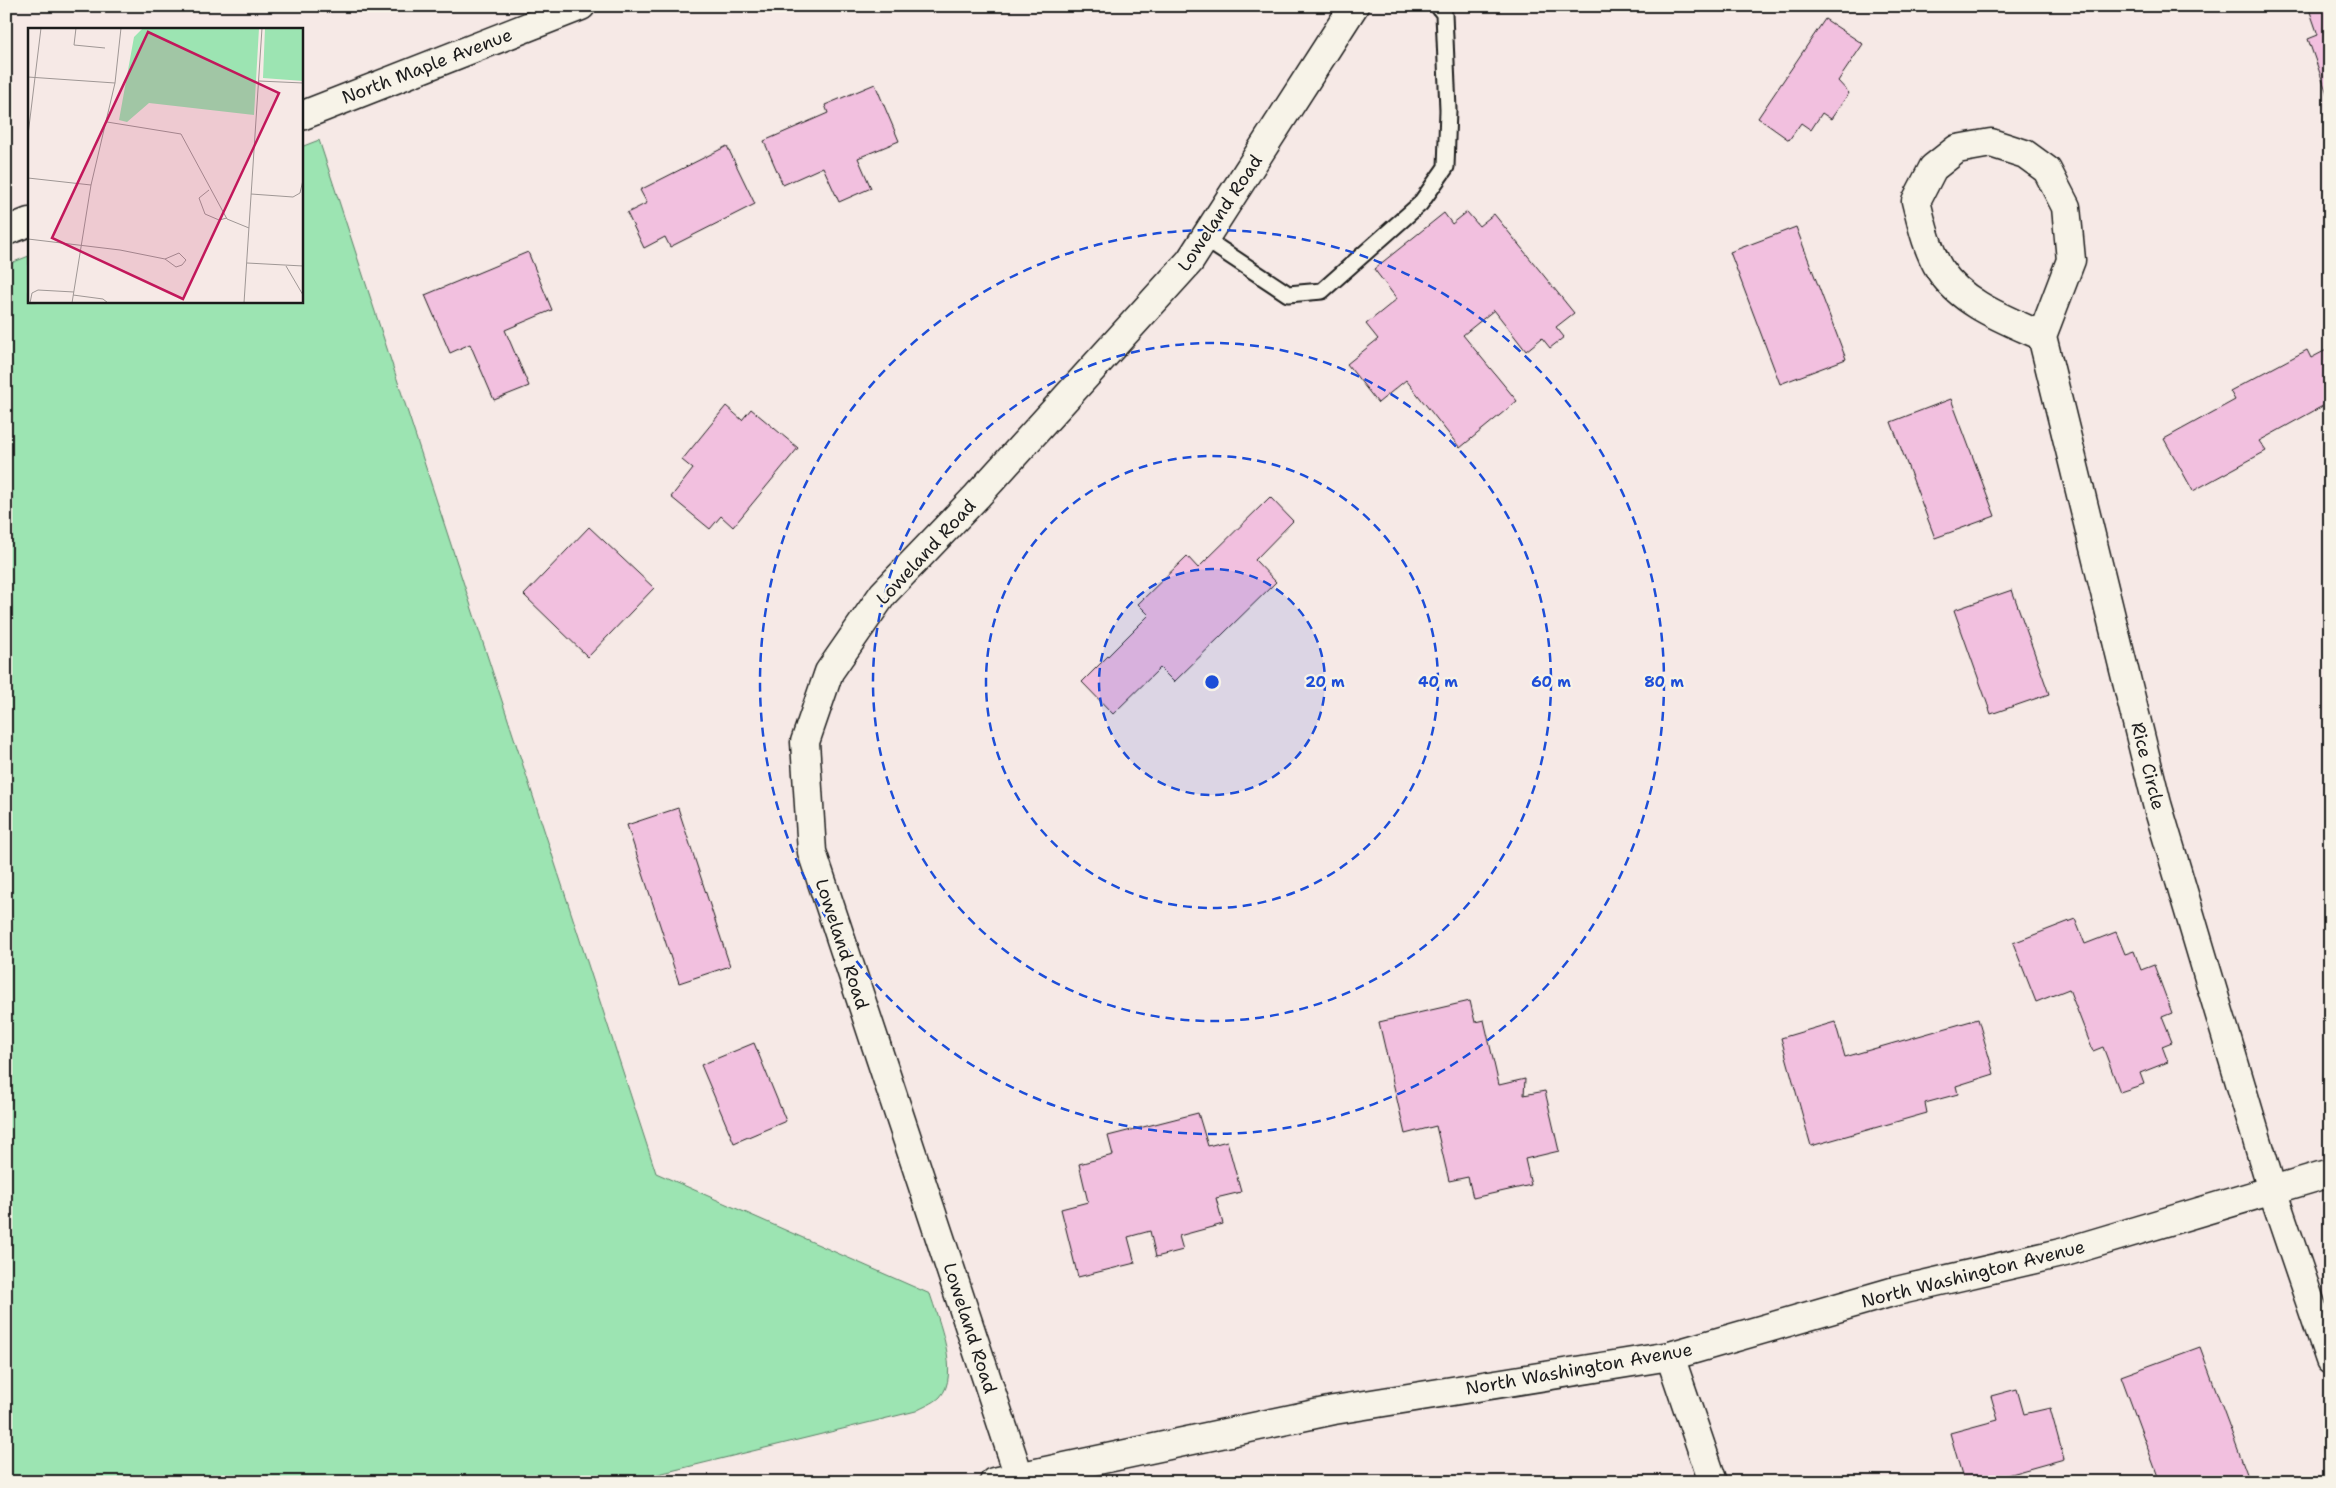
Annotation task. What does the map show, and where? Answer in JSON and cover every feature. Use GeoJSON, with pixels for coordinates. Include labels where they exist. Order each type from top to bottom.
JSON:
{"type":"FeatureCollection","features":[{"type":"Feature","properties":{"kind":"street","name":"North Maple Avenue"},"geometry":{"type":"LineString","coordinates":[[302,116],[581,6]]}},
{"type":"Feature","properties":{"kind":"street","name":"Loweland Road"},"geometry":{"type":"LineString","coordinates":[[1006,1479],[812,852],[805,742],[829,672],[884,594],[977,496],[1190,262],[1354,6]]}},
{"type":"Feature","properties":{"kind":"street"},"geometry":{"type":"LineString","coordinates":[[1991,143],[2024,154],[2047,170],[2066,207],[2071,260],[2042,336],[1983,308],[1960,291],[1940,271],[1925,238],[1916,201],[1934,168],[1957,149],[1991,143]]}},
{"type":"Feature","properties":{"kind":"street"},"geometry":{"type":"LineString","coordinates":[[6,231],[28,222]]}},
{"type":"Feature","properties":{"kind":"street","name":"Rice Circle"},"geometry":{"type":"LineString","coordinates":[[2042,336],[2157,804],[2272,1190],[2330,1360]]}},
{"type":"Feature","properties":{"kind":"street","name":"North Washington Avenue"},"geometry":{"type":"LineString","coordinates":[[1006,1479],[1334,1410],[1670,1356],[1892,1292],[2065,1252],[2330,1173]]}},
{"type":"Feature","properties":{"kind":"street"},"geometry":{"type":"LineString","coordinates":[[1670,1356],[1713,1482]]}},
{"type":"Feature","properties":{"kind":"lane"},"geometry":{"type":"LineString","coordinates":[[1205,239],[1288,294],[1322,291],[1420,204],[1446,167],[1448,110],[1444,14],[1438,6]]}},
{"type":"Feature","properties":{"kind":"green space"},"geometry":{"type":"Polygon","coordinates":[[[319,140],[656,1173],[930,1294],[946,1347],[948,1375],[946,1387],[940,1397],[916,1411],[626,1482],[6,1482],[6,265],[28,256],[28,302],[302,302],[302,147],[319,140]]]}},
{"type":"Feature","properties":{"kind":"building"},"geometry":{"type":"Polygon","coordinates":[[[2308,6],[2330,6],[2330,102],[2308,39],[2318,35],[2308,6]]]}},
{"type":"Feature","properties":{"kind":"building"},"geometry":{"type":"Polygon","coordinates":[[[1825,19],[1863,44],[1838,81],[1849,93],[1831,119],[1822,113],[1811,130],[1801,123],[1789,140],[1758,118],[1825,19]]]}},
{"type":"Feature","properties":{"kind":"building"},"geometry":{"type":"Polygon","coordinates":[[[875,84],[899,141],[858,158],[871,188],[839,202],[823,167],[783,185],[764,141],[828,113],[825,105],[875,84]]]}},
{"type":"Feature","properties":{"kind":"building"},"geometry":{"type":"Polygon","coordinates":[[[727,146],[755,204],[670,247],[665,237],[644,248],[627,213],[647,203],[640,190],[727,146]]]}},
{"type":"Feature","properties":{"kind":"building"},"geometry":{"type":"Polygon","coordinates":[[[1467,212],[1479,226],[1494,214],[1574,313],[1556,327],[1564,337],[1550,348],[1542,338],[1526,351],[1494,310],[1463,335],[1517,401],[1460,448],[1406,380],[1378,403],[1347,364],[1378,339],[1366,324],[1397,299],[1374,269],[1444,213],[1452,224],[1467,212]]]}},
{"type":"Feature","properties":{"kind":"building"},"geometry":{"type":"Polygon","coordinates":[[[1796,227],[1846,359],[1780,384],[1730,252],[1796,227]]]}},
{"type":"Feature","properties":{"kind":"building"},"geometry":{"type":"Polygon","coordinates":[[[528,252],[552,310],[505,330],[529,386],[494,400],[470,344],[450,353],[425,295],[528,252]]]}},
{"type":"Feature","properties":{"kind":"building"},"geometry":{"type":"Polygon","coordinates":[[[2330,348],[2330,402],[2259,441],[2266,451],[2193,491],[2164,439],[2235,400],[2230,391],[2307,350],[2311,358],[2330,348]]]}},
{"type":"Feature","properties":{"kind":"building"},"geometry":{"type":"Polygon","coordinates":[[[1951,399],[1995,516],[1935,538],[1891,422],[1951,399]]]}},
{"type":"Feature","properties":{"kind":"building"},"geometry":{"type":"Polygon","coordinates":[[[726,406],[742,420],[751,409],[798,448],[733,527],[721,516],[710,529],[671,497],[693,469],[682,460],[726,406]]]}},
{"type":"Feature","properties":{"kind":"building"},"geometry":{"type":"Polygon","coordinates":[[[1270,497],[1293,521],[1255,560],[1276,582],[1174,682],[1160,668],[1113,714],[1082,682],[1149,615],[1138,604],[1187,556],[1198,568],[1270,497]]]}},
{"type":"Feature","properties":{"kind":"building"},"geometry":{"type":"Polygon","coordinates":[[[589,527],[654,588],[588,657],[524,595],[589,527]]]}},
{"type":"Feature","properties":{"kind":"building"},"geometry":{"type":"Polygon","coordinates":[[[2012,590],[2049,694],[1991,714],[1954,610],[2012,590]]]}},
{"type":"Feature","properties":{"kind":"building"},"geometry":{"type":"Polygon","coordinates":[[[678,808],[730,966],[679,983],[627,825],[678,808]]]}},
{"type":"Feature","properties":{"kind":"building"},"geometry":{"type":"Polygon","coordinates":[[[2075,919],[2085,944],[2116,932],[2125,954],[2134,951],[2141,970],[2154,965],[2172,1013],[2162,1017],[2172,1042],[2162,1046],[2168,1062],[2140,1073],[2144,1084],[2120,1092],[2103,1047],[2093,1051],[2069,989],[2036,1002],[2013,943],[2075,919]]]}},
{"type":"Feature","properties":{"kind":"building"},"geometry":{"type":"Polygon","coordinates":[[[1470,1001],[1475,1022],[1484,1020],[1499,1085],[1525,1079],[1524,1095],[1545,1091],[1559,1151],[1525,1159],[1531,1185],[1473,1198],[1468,1177],[1449,1181],[1436,1126],[1405,1134],[1379,1022],[1470,1001]]]}},
{"type":"Feature","properties":{"kind":"building"},"geometry":{"type":"Polygon","coordinates":[[[1978,1019],[1994,1074],[1956,1086],[1958,1094],[1925,1103],[1927,1113],[1811,1146],[1781,1038],[1835,1022],[1845,1057],[1978,1019]]]}},
{"type":"Feature","properties":{"kind":"building"},"geometry":{"type":"Polygon","coordinates":[[[754,1043],[786,1121],[734,1143],[701,1065],[754,1043]]]}},
{"type":"Feature","properties":{"kind":"building"},"geometry":{"type":"Polygon","coordinates":[[[1198,1113],[1208,1146],[1227,1141],[1241,1192],[1216,1198],[1223,1224],[1179,1236],[1183,1250],[1156,1257],[1150,1231],[1128,1237],[1135,1263],[1078,1277],[1061,1209],[1088,1202],[1079,1164],[1113,1155],[1108,1136],[1198,1113]]]}},
{"type":"Feature","properties":{"kind":"building"},"geometry":{"type":"Polygon","coordinates":[[[2200,1347],[2250,1482],[2160,1482],[2121,1376],[2200,1347]]]}},
{"type":"Feature","properties":{"kind":"building"},"geometry":{"type":"Polygon","coordinates":[[[2017,1389],[2024,1414],[2050,1408],[2064,1459],[1982,1482],[1964,1482],[1950,1433],[1998,1420],[1991,1396],[2017,1389]]]}}]}
